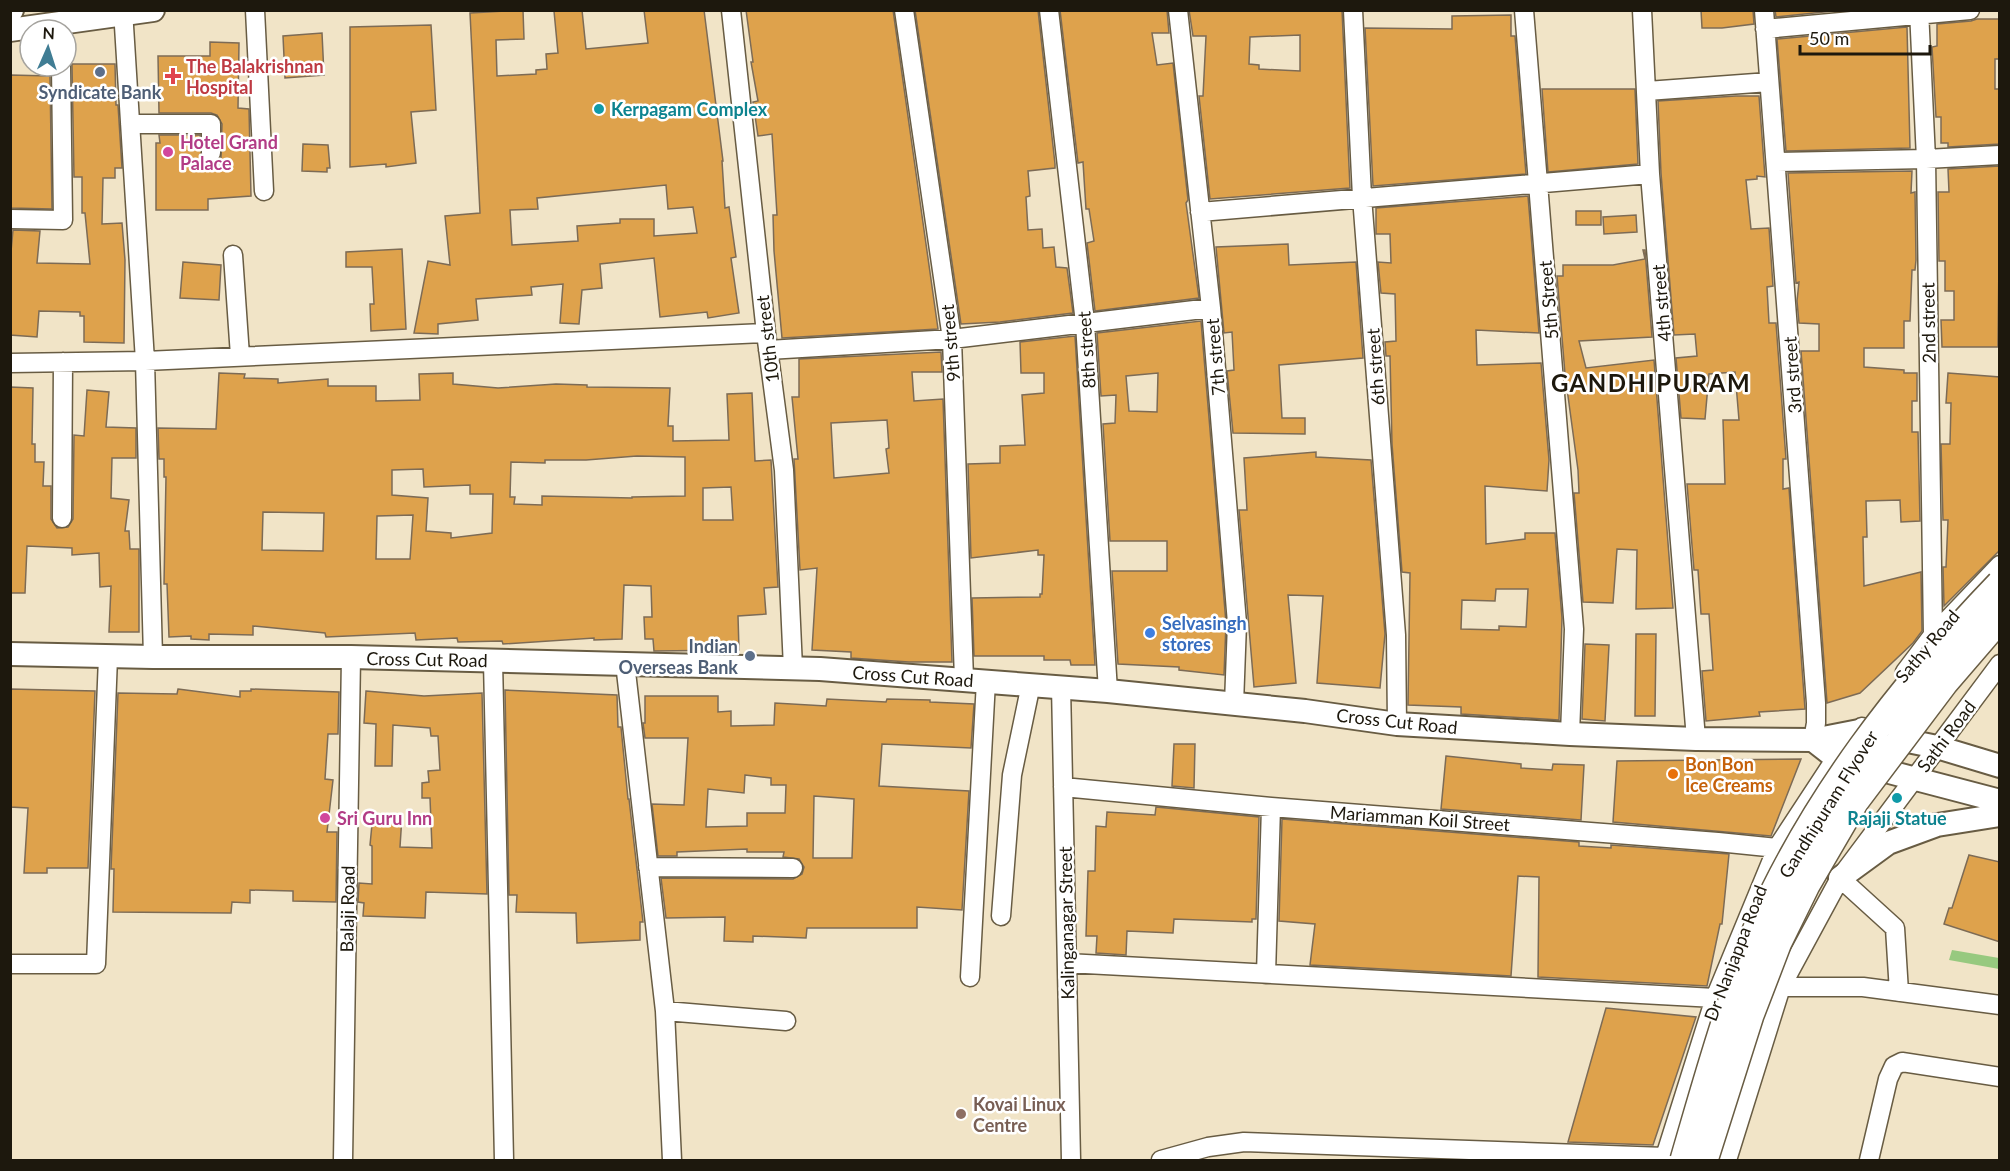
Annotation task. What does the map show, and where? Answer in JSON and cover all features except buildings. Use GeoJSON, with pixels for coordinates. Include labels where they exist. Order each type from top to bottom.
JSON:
{"type":"FeatureCollection","features":[{"type":"Feature","properties":{"kind":"highway","name":"Gandhipuram Flyover"},"geometry":{"type":"LineString","coordinates":[[1671,1159],[1720,1038],[1755,934],[1786,867],[1867,739],[1926,664],[2000,584]]}},
{"type":"Feature","properties":{"kind":"highway","name":"Gandhipuram Flyover"},"geometry":{"type":"LineString","coordinates":[[1704,1161],[1750,1015],[1778,942],[1806,885],[1855,801],[1944,683],[2000,618]]}},
{"type":"Feature","properties":{"kind":"main road"},"geometry":{"type":"LineString","coordinates":[[78,19],[153,10]]}},
{"type":"Feature","properties":{"kind":"main road","name":"Cross Cut Road"},"geometry":{"type":"LineString","coordinates":[[10,654],[108,657],[351,657],[793,668],[1061,686],[1397,724],[1696,739],[1813,740],[1859,731]]}},
{"type":"Feature","properties":{"kind":"main road"},"geometry":{"type":"LineString","coordinates":[[1859,731],[1937,747],[2000,766]]}},
{"type":"Feature","properties":{"kind":"main road"},"geometry":{"type":"LineString","coordinates":[[1813,740],[1836,758],[2000,801]]}},
{"type":"Feature","properties":{"kind":"main road"},"geometry":{"type":"LineString","coordinates":[[1840,878],[1888,843],[1937,825],[2000,815]]}},
{"type":"Feature","properties":{"kind":"street"},"geometry":{"type":"LineString","coordinates":[[255,10],[264,190]]}},
{"type":"Feature","properties":{"kind":"street","name":"10th street"},"geometry":{"type":"LineString","coordinates":[[731,10],[767,341],[784,470],[793,668]]}},
{"type":"Feature","properties":{"kind":"street","name":"9th street"},"geometry":{"type":"LineString","coordinates":[[904,10],[952,339],[975,680],[970,977]]}},
{"type":"Feature","properties":{"kind":"street","name":"8th street"},"geometry":{"type":"LineString","coordinates":[[1049,10],[1085,323],[1108,691]]}},
{"type":"Feature","properties":{"kind":"street","name":"7th street"},"geometry":{"type":"LineString","coordinates":[[1178,10],[1211,308],[1237,623],[1233,704]]}},
{"type":"Feature","properties":{"kind":"street","name":"6th street"},"geometry":{"type":"LineString","coordinates":[[1353,10],[1362,196],[1396,635],[1397,724]]}},
{"type":"Feature","properties":{"kind":"street","name":"5th Street"},"geometry":{"type":"LineString","coordinates":[[1524,10],[1574,629],[1570,734]]}},
{"type":"Feature","properties":{"kind":"street","name":"4th street"},"geometry":{"type":"LineString","coordinates":[[1642,10],[1650,174],[1696,739]]}},
{"type":"Feature","properties":{"kind":"street"},"geometry":{"type":"LineString","coordinates":[[1764,20],[1971,10]]}},
{"type":"Feature","properties":{"kind":"street"},"geometry":{"type":"LineString","coordinates":[[123,12],[145,361],[153,657]]}},
{"type":"Feature","properties":{"kind":"street","name":"2nd street"},"geometry":{"type":"LineString","coordinates":[[1919,13],[1926,159],[1933,635]]}},
{"type":"Feature","properties":{"kind":"street","name":"3rd street"},"geometry":{"type":"LineString","coordinates":[[1764,20],[1815,691],[1816,723],[1813,740]]}},
{"type":"Feature","properties":{"kind":"street"},"geometry":{"type":"LineString","coordinates":[[10,219],[63,220],[61,78]]}},
{"type":"Feature","properties":{"kind":"street"},"geometry":{"type":"LineString","coordinates":[[1647,91],[1769,82]]}},
{"type":"Feature","properties":{"kind":"street"},"geometry":{"type":"LineString","coordinates":[[130,124],[211,124],[211,153]]}},
{"type":"Feature","properties":{"kind":"street"},"geometry":{"type":"LineString","coordinates":[[1776,162],[2000,155]]}},
{"type":"Feature","properties":{"kind":"street"},"geometry":{"type":"LineString","coordinates":[[1200,212],[1362,196],[1650,174]]}},
{"type":"Feature","properties":{"kind":"street"},"geometry":{"type":"LineString","coordinates":[[233,255],[240,356]]}},
{"type":"Feature","properties":{"kind":"street"},"geometry":{"type":"LineString","coordinates":[[10,363],[145,361],[240,356],[767,341],[952,339],[1211,308]]}},
{"type":"Feature","properties":{"kind":"street"},"geometry":{"type":"LineString","coordinates":[[62,518],[63,362]]}},
{"type":"Feature","properties":{"kind":"street","name":"Sathy Road"},"geometry":{"type":"LineString","coordinates":[[1859,731],[1933,635],[2000,565]]}},
{"type":"Feature","properties":{"kind":"street"},"geometry":{"type":"LineString","coordinates":[[10,964],[96,964],[108,657]]}},
{"type":"Feature","properties":{"kind":"street","name":"Balaji Road"},"geometry":{"type":"LineString","coordinates":[[343,1161],[351,657]]}},
{"type":"Feature","properties":{"kind":"street"},"geometry":{"type":"LineString","coordinates":[[493,661],[504,1161]]}},
{"type":"Feature","properties":{"kind":"street"},"geometry":{"type":"LineString","coordinates":[[625,663],[665,1011],[672,1161]]}},
{"type":"Feature","properties":{"kind":"street","name":"Sathi Road"},"geometry":{"type":"LineString","coordinates":[[1913,778],[2000,664]]}},
{"type":"Feature","properties":{"kind":"street"},"geometry":{"type":"LineString","coordinates":[[1001,916],[1012,775],[1030,684]]}},
{"type":"Feature","properties":{"kind":"street","name":"Kalinganagar Street"},"geometry":{"type":"LineString","coordinates":[[1061,686],[1071,1161]]}},
{"type":"Feature","properties":{"kind":"street","name":"Dr Nanjappa Road"},"geometry":{"type":"LineString","coordinates":[[1671,1159],[1715,999],[1777,848],[1836,758],[1859,731]]}},
{"type":"Feature","properties":{"kind":"street"},"geometry":{"type":"LineString","coordinates":[[1727,1161],[1781,987],[1840,878],[1913,778]]}},
{"type":"Feature","properties":{"kind":"street","name":"Mariamman Koil Street"},"geometry":{"type":"LineString","coordinates":[[1063,787],[1271,807],[1777,848]]}},
{"type":"Feature","properties":{"kind":"street"},"geometry":{"type":"LineString","coordinates":[[1266,974],[1271,807]]}},
{"type":"Feature","properties":{"kind":"street"},"geometry":{"type":"LineString","coordinates":[[648,867],[794,868]]}},
{"type":"Feature","properties":{"kind":"street"},"geometry":{"type":"LineString","coordinates":[[1840,878],[1895,928],[1899,992]]}},
{"type":"Feature","properties":{"kind":"street"},"geometry":{"type":"LineString","coordinates":[[1067,963],[1715,999]]}},
{"type":"Feature","properties":{"kind":"street"},"geometry":{"type":"LineString","coordinates":[[1781,987],[1863,987],[2000,1005]]}},
{"type":"Feature","properties":{"kind":"street"},"geometry":{"type":"LineString","coordinates":[[665,1011],[786,1021]]}},
{"type":"Feature","properties":{"kind":"street"},"geometry":{"type":"LineString","coordinates":[[1869,1161],[1893,1066],[1902,1062],[2000,1077]]}},
{"type":"Feature","properties":{"kind":"street"},"geometry":{"type":"LineString","coordinates":[[1161,1161],[1208,1146],[1244,1142],[1671,1159]]}},
{"type":"Feature","properties":{"kind":"green space"},"geometry":{"type":"Polygon","coordinates":[[[1952,950],[1999,958],[1999,969],[1949,960],[1952,950]]]}},
{"type":"Feature","properties":{"kind":"place","name":"Syndicate Bank"},"geometry":{"type":"Point","coordinates":[100,72]}},
{"type":"Feature","properties":{"kind":"place","name":"The Balakrishnan Hospital"},"geometry":{"type":"Point","coordinates":[173,76]}},
{"type":"Feature","properties":{"kind":"place","name":"Kerpagam Complex"},"geometry":{"type":"Point","coordinates":[599,109]}},
{"type":"Feature","properties":{"kind":"place","name":"Hotel Grand Palace"},"geometry":{"type":"Point","coordinates":[168,152]}},
{"type":"Feature","properties":{"kind":"place","name":"Selvasingh stores"},"geometry":{"type":"Point","coordinates":[1150,633]}},
{"type":"Feature","properties":{"kind":"place","name":"Indian Overseas Bank"},"geometry":{"type":"Point","coordinates":[750,656]}},
{"type":"Feature","properties":{"kind":"place","name":"Bon Bon Ice Creams"},"geometry":{"type":"Point","coordinates":[1673,774]}},
{"type":"Feature","properties":{"kind":"place","name":"Rajaji Statue"},"geometry":{"type":"Point","coordinates":[1897,798]}},
{"type":"Feature","properties":{"kind":"place","name":"Sri Guru Inn"},"geometry":{"type":"Point","coordinates":[325,818]}},
{"type":"Feature","properties":{"kind":"place","name":"Kovai Linux Centre"},"geometry":{"type":"Point","coordinates":[961,1114]}},
{"type":"Feature","properties":{"kind":"district","name":"GANDHIPURAM"},"geometry":{"type":"Point","coordinates":[1651,382]}}]}
